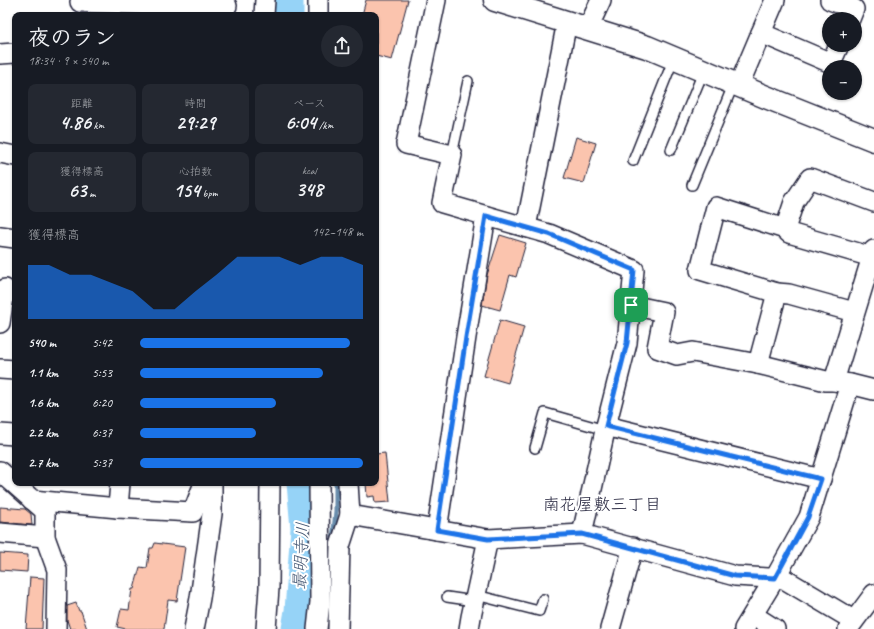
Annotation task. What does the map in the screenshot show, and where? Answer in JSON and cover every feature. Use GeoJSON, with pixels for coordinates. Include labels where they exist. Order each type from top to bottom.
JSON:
{"type":"FeatureCollection","features":[{"type":"Feature","properties":{"kind":"street"},"geometry":{"type":"LineString","coordinates":[[264,12],[265,0]]}},
{"type":"Feature","properties":{"kind":"street"},"geometry":{"type":"LineString","coordinates":[[318,0],[318,12]]}},
{"type":"Feature","properties":{"kind":"street"},"geometry":{"type":"LineString","coordinates":[[436,0],[406,144],[452,155],[442,203],[549,234],[634,270],[627,343],[582,534]]}},
{"type":"Feature","properties":{"kind":"street"},"geometry":{"type":"LineString","coordinates":[[495,0],[647,47],[874,140]]}},
{"type":"Feature","properties":{"kind":"street"},"geometry":{"type":"LineString","coordinates":[[588,28],[601,0]]}},
{"type":"Feature","properties":{"kind":"street"},"geometry":{"type":"LineString","coordinates":[[736,84],[775,0]]}},
{"type":"Feature","properties":{"kind":"street"},"geometry":{"type":"LineString","coordinates":[[830,0],[854,9],[853,12]]}},
{"type":"Feature","properties":{"kind":"street"},"geometry":{"type":"LineString","coordinates":[[80,6],[226,7]]}},
{"type":"Feature","properties":{"kind":"street"},"geometry":{"type":"LineString","coordinates":[[526,227],[567,22]]}},
{"type":"Feature","properties":{"kind":"street"},"geometry":{"type":"LineString","coordinates":[[760,33],[831,63],[836,52]]}},
{"type":"Feature","properties":{"kind":"street"},"geometry":{"type":"LineString","coordinates":[[0,54],[12,53]]}},
{"type":"Feature","properties":{"kind":"street"},"geometry":{"type":"LineString","coordinates":[[0,153],[12,155]]}},
{"type":"Feature","properties":{"kind":"street"},"geometry":{"type":"LineString","coordinates":[[785,229],[794,202],[810,178],[874,202]]}},
{"type":"Feature","properties":{"kind":"street"},"geometry":{"type":"LineString","coordinates":[[774,629],[748,622],[775,578],[808,517],[821,479],[842,382],[854,312],[873,254],[789,233],[785,229],[716,207],[700,270],[777,293],[789,294],[854,312]]}},
{"type":"Feature","properties":{"kind":"street"},"geometry":{"type":"LineString","coordinates":[[437,530],[486,216]]}},
{"type":"Feature","properties":{"kind":"street"},"geometry":{"type":"LineString","coordinates":[[0,236],[12,238]]}},
{"type":"Feature","properties":{"kind":"street"},"geometry":{"type":"LineString","coordinates":[[0,323],[5,289]]}},
{"type":"Feature","properties":{"kind":"street"},"geometry":{"type":"LineString","coordinates":[[758,364],[777,293]]}},
{"type":"Feature","properties":{"kind":"street"},"geometry":{"type":"LineString","coordinates":[[631,305],[664,312],[657,348],[677,355],[693,352],[758,364],[826,381],[842,382],[874,390]]}},
{"type":"Feature","properties":{"kind":"street"},"geometry":{"type":"LineString","coordinates":[[0,369],[12,370]]}},
{"type":"Feature","properties":{"kind":"street"},"geometry":{"type":"LineString","coordinates":[[606,428],[821,479]]}},
{"type":"Feature","properties":{"kind":"street"},"geometry":{"type":"LineString","coordinates":[[0,434],[12,435]]}},
{"type":"Feature","properties":{"kind":"street"},"geometry":{"type":"LineString","coordinates":[[3,478],[12,485]]}},
{"type":"Feature","properties":{"kind":"street"},"geometry":{"type":"LineString","coordinates":[[14,486],[45,511],[46,537],[57,570],[56,629]]}},
{"type":"Feature","properties":{"kind":"street"},"geometry":{"type":"LineString","coordinates":[[118,508],[120,486]]}},
{"type":"Feature","properties":{"kind":"street"},"geometry":{"type":"LineString","coordinates":[[32,500],[118,508],[193,512],[203,486]]}},
{"type":"Feature","properties":{"kind":"street"},"geometry":{"type":"LineString","coordinates":[[186,629],[195,621],[212,514],[212,486]]}},
{"type":"Feature","properties":{"kind":"street"},"geometry":{"type":"LineString","coordinates":[[266,629],[269,588],[270,486]]}},
{"type":"Feature","properties":{"kind":"street"},"geometry":{"type":"LineString","coordinates":[[317,629],[320,602],[319,486]]}},
{"type":"Feature","properties":{"kind":"street"},"geometry":{"type":"LineString","coordinates":[[338,629],[340,546],[350,515],[348,486]]}},
{"type":"Feature","properties":{"kind":"street"},"geometry":{"type":"LineString","coordinates":[[350,515],[488,539],[582,534],[735,576],[784,579],[850,625],[874,594]]}},
{"type":"Feature","properties":{"kind":"street"},"geometry":{"type":"LineString","coordinates":[[0,533],[46,537]]}},
{"type":"Feature","properties":{"kind":"street"},"geometry":{"type":"LineString","coordinates":[[469,629],[488,539]]}},
{"type":"Feature","properties":{"kind":"street"},"geometry":{"type":"LineString","coordinates":[[610,629],[633,548]]}},
{"type":"Feature","properties":{"kind":"lane"},"geometry":{"type":"LineString","coordinates":[[633,161],[674,58]]}},
{"type":"Feature","properties":{"kind":"lane"},"geometry":{"type":"LineString","coordinates":[[671,150],[704,70]]}},
{"type":"Feature","properties":{"kind":"lane"},"geometry":{"type":"LineString","coordinates":[[452,155],[468,81]]}},
{"type":"Feature","properties":{"kind":"lane"},"geometry":{"type":"LineString","coordinates":[[692,184],[736,84]]}},
{"type":"Feature","properties":{"kind":"lane"},"geometry":{"type":"LineString","coordinates":[[535,448],[545,413],[606,428]]}},
{"type":"Feature","properties":{"kind":"lane"},"geometry":{"type":"LineString","coordinates":[[447,597],[475,598],[539,611],[543,599]]}},
{"type":"Feature","properties":{"kind":"building"},"geometry":{"type":"Polygon","coordinates":[[[366,0],[408,0],[392,60],[379,57],[379,12],[363,12],[366,0]]]}},
{"type":"Feature","properties":{"kind":"building"},"geometry":{"type":"Polygon","coordinates":[[[576,137],[596,143],[584,183],[564,178],[576,137]]]}},
{"type":"Feature","properties":{"kind":"building"},"geometry":{"type":"Polygon","coordinates":[[[500,235],[526,243],[516,277],[510,275],[500,310],[482,305],[487,275],[500,235]]]}},
{"type":"Feature","properties":{"kind":"building"},"geometry":{"type":"Polygon","coordinates":[[[500,320],[524,327],[508,383],[484,376],[500,320]]]}},
{"type":"Feature","properties":{"kind":"building"},"geometry":{"type":"Polygon","coordinates":[[[385,453],[390,502],[375,503],[374,496],[367,497],[366,486],[379,486],[379,454],[385,453]]]}},
{"type":"Feature","properties":{"kind":"building"},"geometry":{"type":"Polygon","coordinates":[[[0,507],[25,509],[31,514],[32,525],[0,522],[0,507]]]}},
{"type":"Feature","properties":{"kind":"building"},"geometry":{"type":"Polygon","coordinates":[[[155,543],[185,547],[177,601],[168,600],[164,629],[126,629],[117,627],[121,609],[129,610],[132,589],[134,589],[140,567],[147,568],[150,548],[153,548],[155,543]]]}},
{"type":"Feature","properties":{"kind":"building"},"geometry":{"type":"Polygon","coordinates":[[[0,553],[28,555],[27,572],[0,570],[0,553]]]}},
{"type":"Feature","properties":{"kind":"building"},"geometry":{"type":"Polygon","coordinates":[[[30,577],[44,578],[42,629],[26,629],[30,577]]]}},
{"type":"Feature","properties":{"kind":"building"},"geometry":{"type":"Polygon","coordinates":[[[76,603],[79,611],[81,611],[87,629],[70,629],[67,620],[67,606],[76,603]]]}},
{"type":"Feature","properties":{"kind":"waterway","name":"最明寺川"},"geometry":{"type":"LineString","coordinates":[[289,0],[289,12]]}},
{"type":"Feature","properties":{"kind":"waterway","name":"最明寺川"},"geometry":{"type":"LineString","coordinates":[[296,629],[299,611],[305,528],[301,486]]}},
{"type":"Feature","properties":{"kind":"waterway"},"geometry":{"type":"LineString","coordinates":[[333,540],[336,511],[336,486]]}},
{"type":"Feature","properties":{"kind":"waterway"},"geometry":{"type":"LineString","coordinates":[[327,629],[329,608]]}},
{"type":"Feature","properties":{"kind":"district","name":"南花屋敷三丁目"},"geometry":{"type":"Point","coordinates":[602,504]}},
{"type":"Feature","properties":{"kind":"route"},"geometry":{"type":"LineString","coordinates":[[486,216],[549,234],[634,270],[631,305],[627,343],[606,426],[821,479],[808,517],[775,578],[735,576],[582,534],[488,539],[437,530],[486,216]]}}]}
